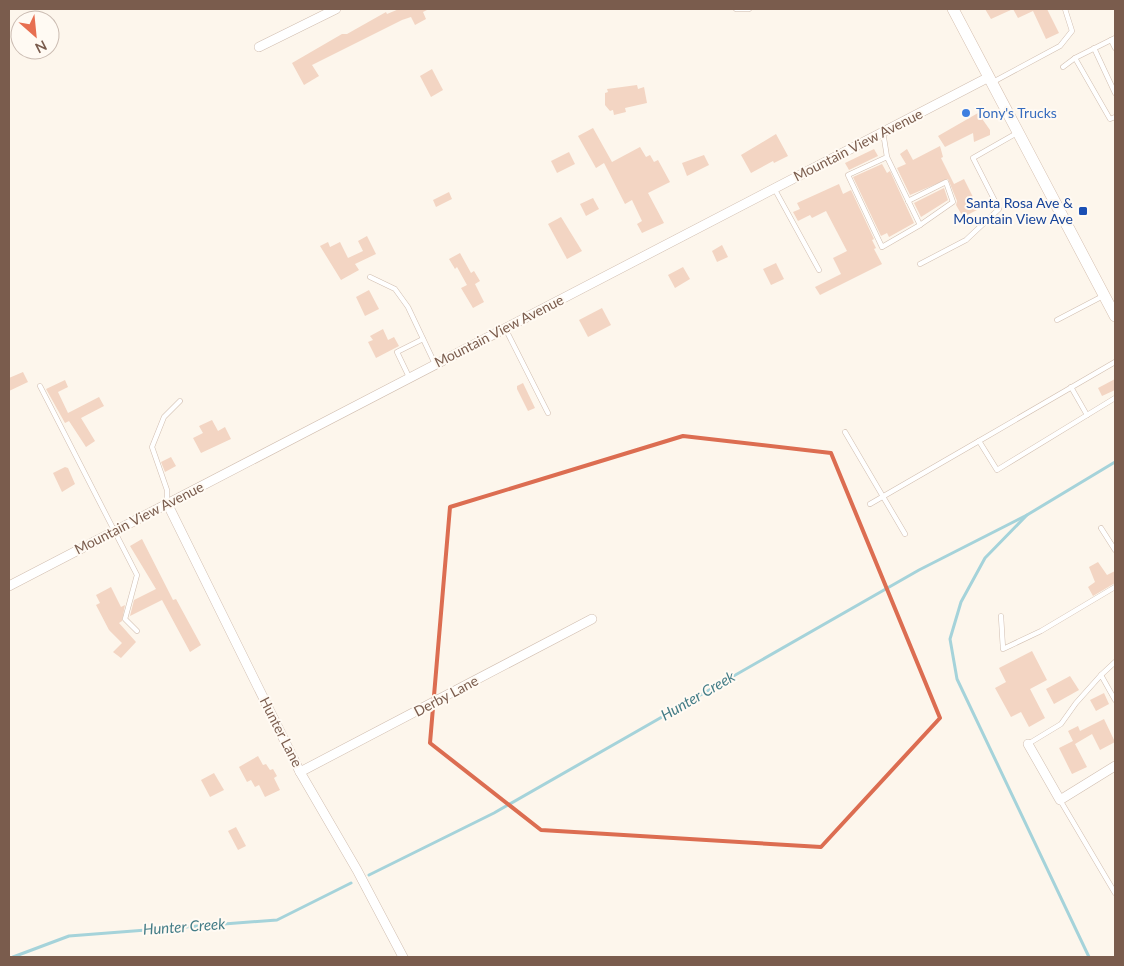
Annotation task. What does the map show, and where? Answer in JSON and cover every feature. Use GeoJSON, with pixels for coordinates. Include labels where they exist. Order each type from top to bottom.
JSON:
{"type":"FeatureCollection","features":[{"type":"Feature","properties":{"kind":"main road"},"geometry":{"type":"LineString","coordinates":[[952,9],[1115,316]]}},
{"type":"Feature","properties":{"kind":"street"},"geometry":{"type":"LineString","coordinates":[[259,47],[336,9]]}},
{"type":"Feature","properties":{"kind":"street","name":"Mountain View Avenue"},"geometry":{"type":"LineString","coordinates":[[9,586],[774,188],[990,80]]}},
{"type":"Feature","properties":{"kind":"street","name":"Hunter Lane"},"geometry":{"type":"LineString","coordinates":[[166,503],[300,772],[357,870],[403,957]]}},
{"type":"Feature","properties":{"kind":"street","name":"Derby Lane"},"geometry":{"type":"LineString","coordinates":[[300,772],[592,619]]}},
{"type":"Feature","properties":{"kind":"street"},"geometry":{"type":"LineString","coordinates":[[1028,744],[1060,800],[1115,766]]}},
{"type":"Feature","properties":{"kind":"lane"},"geometry":{"type":"LineString","coordinates":[[736,9],[749,9]]}},
{"type":"Feature","properties":{"kind":"lane"},"geometry":{"type":"LineString","coordinates":[[990,80],[1060,46],[1072,31],[1065,9]]}},
{"type":"Feature","properties":{"kind":"lane"},"geometry":{"type":"LineString","coordinates":[[1063,68],[1075,58],[1113,39],[1115,48]]}},
{"type":"Feature","properties":{"kind":"lane"},"geometry":{"type":"LineString","coordinates":[[1094,48],[1115,93]]}},
{"type":"Feature","properties":{"kind":"lane"},"geometry":{"type":"LineString","coordinates":[[1075,58],[1110,120],[1115,117]]}},
{"type":"Feature","properties":{"kind":"lane"},"geometry":{"type":"LineString","coordinates":[[883,132],[887,157],[920,225]]}},
{"type":"Feature","properties":{"kind":"lane"},"geometry":{"type":"LineString","coordinates":[[920,264],[966,240],[999,209],[973,158],[1018,132]]}},
{"type":"Feature","properties":{"kind":"lane"},"geometry":{"type":"LineString","coordinates":[[887,157],[848,175],[882,247],[920,225],[953,202],[946,182],[908,201]]}},
{"type":"Feature","properties":{"kind":"lane"},"geometry":{"type":"LineString","coordinates":[[774,188],[819,270]]}},
{"type":"Feature","properties":{"kind":"lane"},"geometry":{"type":"LineString","coordinates":[[370,278],[396,289],[408,307],[435,364]]}},
{"type":"Feature","properties":{"kind":"lane"},"geometry":{"type":"LineString","coordinates":[[1057,320],[1104,295]]}},
{"type":"Feature","properties":{"kind":"lane"},"geometry":{"type":"LineString","coordinates":[[505,328],[548,413]]}},
{"type":"Feature","properties":{"kind":"lane"},"geometry":{"type":"LineString","coordinates":[[409,377],[397,352],[423,339]]}},
{"type":"Feature","properties":{"kind":"lane"},"geometry":{"type":"LineString","coordinates":[[870,504],[1115,362]]}},
{"type":"Feature","properties":{"kind":"lane"},"geometry":{"type":"LineString","coordinates":[[40,386],[137,575],[125,619],[137,631]]}},
{"type":"Feature","properties":{"kind":"lane"},"geometry":{"type":"LineString","coordinates":[[1072,387],[1087,415]]}},
{"type":"Feature","properties":{"kind":"lane"},"geometry":{"type":"LineString","coordinates":[[979,441],[997,470],[1115,398]]}},
{"type":"Feature","properties":{"kind":"lane"},"geometry":{"type":"LineString","coordinates":[[166,503],[167,490],[152,447],[164,416],[180,402]]}},
{"type":"Feature","properties":{"kind":"lane"},"geometry":{"type":"LineString","coordinates":[[844,432],[905,534]]}},
{"type":"Feature","properties":{"kind":"lane"},"geometry":{"type":"LineString","coordinates":[[1101,528],[1115,550]]}},
{"type":"Feature","properties":{"kind":"lane"},"geometry":{"type":"LineString","coordinates":[[1001,616],[1002,649],[1041,631],[1115,587]]}},
{"type":"Feature","properties":{"kind":"lane"},"geometry":{"type":"LineString","coordinates":[[1028,744],[1061,724],[1076,703],[1115,662]]}},
{"type":"Feature","properties":{"kind":"lane"},"geometry":{"type":"LineString","coordinates":[[1102,675],[1115,700]]}},
{"type":"Feature","properties":{"kind":"lane"},"geometry":{"type":"LineString","coordinates":[[1060,800],[1115,893]]}},
{"type":"Feature","properties":{"kind":"highlighted area"},"geometry":{"type":"Polygon","coordinates":[[[683,436],[831,453],[940,718],[821,847],[541,830],[430,743],[450,507],[683,436]]]}},
{"type":"Feature","properties":{"kind":"building"},"geometry":{"type":"Polygon","coordinates":[[[399,9],[429,9],[423,12],[426,19],[415,25],[411,17],[402,20],[312,65],[319,76],[304,85],[292,63],[342,34],[347,34],[386,12],[387,14],[399,9]]]}},
{"type":"Feature","properties":{"kind":"building"},"geometry":{"type":"Polygon","coordinates":[[[985,9],[1013,9],[991,19],[985,9]]]}},
{"type":"Feature","properties":{"kind":"building"},"geometry":{"type":"Polygon","coordinates":[[[1013,9],[1047,9],[1059,33],[1046,39],[1033,11],[1018,18],[1013,9]]]}},
{"type":"Feature","properties":{"kind":"building"},"geometry":{"type":"Polygon","coordinates":[[[432,69],[443,90],[431,97],[420,76],[432,69]]]}},
{"type":"Feature","properties":{"kind":"building"},"geometry":{"type":"Polygon","coordinates":[[[637,85],[638,89],[644,87],[647,103],[625,108],[626,112],[614,115],[613,110],[610,111],[605,105],[607,89],[637,85]]]}},
{"type":"Feature","properties":{"kind":"building"},"geometry":{"type":"Polygon","coordinates":[[[978,113],[990,130],[990,135],[974,142],[973,133],[945,147],[938,136],[978,113]]]}},
{"type":"Feature","properties":{"kind":"building"},"geometry":{"type":"Polygon","coordinates":[[[593,128],[612,162],[640,147],[646,157],[650,155],[654,162],[658,160],[670,182],[648,193],[664,223],[642,233],[637,224],[642,221],[632,200],[625,204],[604,163],[596,168],[578,136],[593,128]]]}},
{"type":"Feature","properties":{"kind":"building"},"geometry":{"type":"Polygon","coordinates":[[[776,134],[788,156],[774,163],[773,161],[751,173],[741,155],[776,134]]]}},
{"type":"Feature","properties":{"kind":"building"},"geometry":{"type":"Polygon","coordinates":[[[940,146],[943,157],[941,158],[954,184],[964,179],[979,209],[963,217],[956,205],[957,201],[948,179],[910,195],[897,168],[906,164],[900,154],[907,149],[913,160],[940,146]]]}},
{"type":"Feature","properties":{"kind":"building"},"geometry":{"type":"Polygon","coordinates":[[[874,149],[878,156],[849,170],[845,163],[874,149]]]}},
{"type":"Feature","properties":{"kind":"building"},"geometry":{"type":"Polygon","coordinates":[[[569,152],[575,164],[557,173],[551,161],[569,152]]]}},
{"type":"Feature","properties":{"kind":"building"},"geometry":{"type":"Polygon","coordinates":[[[704,155],[709,165],[687,176],[682,163],[704,155]]]}},
{"type":"Feature","properties":{"kind":"building"},"geometry":{"type":"Polygon","coordinates":[[[882,164],[887,173],[890,171],[914,223],[889,237],[887,233],[881,236],[853,177],[882,164]]]}},
{"type":"Feature","properties":{"kind":"building"},"geometry":{"type":"Polygon","coordinates":[[[839,184],[843,194],[851,190],[874,239],[872,240],[876,248],[874,249],[882,264],[820,295],[815,287],[841,274],[833,258],[847,251],[826,211],[812,218],[810,215],[798,221],[793,212],[800,209],[797,203],[839,184]]]}},
{"type":"Feature","properties":{"kind":"building"},"geometry":{"type":"Polygon","coordinates":[[[944,188],[948,200],[921,217],[914,203],[944,188]]]}},
{"type":"Feature","properties":{"kind":"building"},"geometry":{"type":"Polygon","coordinates":[[[449,192],[452,199],[436,207],[433,200],[449,192]]]}},
{"type":"Feature","properties":{"kind":"building"},"geometry":{"type":"Polygon","coordinates":[[[593,198],[599,209],[586,216],[580,204],[593,198]]]}},
{"type":"Feature","properties":{"kind":"building"},"geometry":{"type":"Polygon","coordinates":[[[561,217],[582,251],[567,259],[548,224],[561,217]]]}},
{"type":"Feature","properties":{"kind":"building"},"geometry":{"type":"Polygon","coordinates":[[[367,236],[376,254],[355,264],[359,270],[341,280],[320,246],[328,242],[330,247],[340,242],[348,258],[363,251],[358,241],[367,236]]]}},
{"type":"Feature","properties":{"kind":"building"},"geometry":{"type":"Polygon","coordinates":[[[722,245],[728,257],[717,262],[712,251],[722,245]]]}},
{"type":"Feature","properties":{"kind":"building"},"geometry":{"type":"Polygon","coordinates":[[[460,253],[471,273],[474,271],[480,281],[475,284],[484,302],[473,308],[461,288],[467,285],[457,267],[455,269],[449,259],[460,253]]]}},
{"type":"Feature","properties":{"kind":"building"},"geometry":{"type":"Polygon","coordinates":[[[776,263],[784,279],[771,285],[763,269],[776,263]]]}},
{"type":"Feature","properties":{"kind":"building"},"geometry":{"type":"Polygon","coordinates":[[[683,267],[690,279],[675,288],[668,275],[683,267]]]}},
{"type":"Feature","properties":{"kind":"building"},"geometry":{"type":"Polygon","coordinates":[[[369,290],[379,309],[365,316],[356,297],[369,290]]]}},
{"type":"Feature","properties":{"kind":"building"},"geometry":{"type":"Polygon","coordinates":[[[602,308],[611,325],[588,337],[579,320],[602,308]]]}},
{"type":"Feature","properties":{"kind":"building"},"geometry":{"type":"Polygon","coordinates":[[[383,329],[388,340],[394,337],[399,346],[376,358],[368,342],[373,340],[370,336],[383,329]]]}},
{"type":"Feature","properties":{"kind":"building"},"geometry":{"type":"Polygon","coordinates":[[[23,372],[28,382],[9,391],[9,378],[23,372]]]}},
{"type":"Feature","properties":{"kind":"building"},"geometry":{"type":"Polygon","coordinates":[[[1115,379],[1115,390],[1102,396],[1098,388],[1115,379]]]}},
{"type":"Feature","properties":{"kind":"building"},"geometry":{"type":"Polygon","coordinates":[[[65,380],[68,387],[58,392],[68,413],[99,397],[104,406],[81,418],[95,441],[86,447],[69,421],[65,423],[46,389],[65,380]]]}},
{"type":"Feature","properties":{"kind":"building"},"geometry":{"type":"Polygon","coordinates":[[[523,383],[535,408],[528,411],[517,389],[517,386],[523,383]]]}},
{"type":"Feature","properties":{"kind":"building"},"geometry":{"type":"Polygon","coordinates":[[[212,420],[218,431],[225,427],[231,439],[201,453],[193,438],[203,433],[199,426],[212,420]]]}},
{"type":"Feature","properties":{"kind":"building"},"geometry":{"type":"Polygon","coordinates":[[[171,457],[176,466],[165,472],[161,462],[171,457]]]}},
{"type":"Feature","properties":{"kind":"building"},"geometry":{"type":"Polygon","coordinates":[[[65,467],[68,468],[75,484],[62,492],[53,473],[65,467]]]}},
{"type":"Feature","properties":{"kind":"building"},"geometry":{"type":"Polygon","coordinates":[[[142,539],[173,600],[176,599],[201,645],[190,652],[162,600],[130,616],[134,600],[156,589],[130,546],[142,539]]]}},
{"type":"Feature","properties":{"kind":"building"},"geometry":{"type":"Polygon","coordinates":[[[1098,562],[1107,575],[1115,571],[1115,583],[1093,596],[1088,587],[1095,582],[1089,567],[1098,562]]]}},
{"type":"Feature","properties":{"kind":"building"},"geometry":{"type":"Polygon","coordinates":[[[111,587],[121,607],[125,605],[122,621],[119,623],[136,642],[121,658],[113,652],[122,643],[109,630],[96,605],[100,603],[96,595],[111,587]]]}},
{"type":"Feature","properties":{"kind":"building"},"geometry":{"type":"Polygon","coordinates":[[[1032,651],[1047,680],[1030,689],[1045,718],[1029,727],[1021,712],[1011,717],[995,688],[1006,682],[999,668],[1032,651]]]}},
{"type":"Feature","properties":{"kind":"building"},"geometry":{"type":"Polygon","coordinates":[[[1070,676],[1079,690],[1054,704],[1046,689],[1070,676]]]}},
{"type":"Feature","properties":{"kind":"building"},"geometry":{"type":"Polygon","coordinates":[[[1104,693],[1109,704],[1096,711],[1090,700],[1104,693]]]}},
{"type":"Feature","properties":{"kind":"building"},"geometry":{"type":"Polygon","coordinates":[[[1104,719],[1115,742],[1100,750],[1092,734],[1075,744],[1087,767],[1072,774],[1059,748],[1073,741],[1068,731],[1078,726],[1080,731],[1104,719]]]}},
{"type":"Feature","properties":{"kind":"building"},"geometry":{"type":"Polygon","coordinates":[[[258,756],[263,765],[266,764],[270,770],[273,769],[277,776],[274,778],[280,790],[265,797],[259,785],[255,787],[251,780],[247,782],[239,767],[258,756]]]}},
{"type":"Feature","properties":{"kind":"building"},"geometry":{"type":"Polygon","coordinates":[[[214,773],[224,790],[210,797],[201,780],[214,773]]]}},
{"type":"Feature","properties":{"kind":"building"},"geometry":{"type":"Polygon","coordinates":[[[236,827],[246,846],[238,850],[228,831],[236,827]]]}},
{"type":"Feature","properties":{"kind":"waterway"},"geometry":{"type":"LineString","coordinates":[[1089,957],[957,679],[950,639],[961,602],[985,558],[1027,515],[1115,462]]}},
{"type":"Feature","properties":{"kind":"waterway","name":"Hunter Creek"},"geometry":{"type":"LineString","coordinates":[[369,875],[494,813],[919,570],[1027,515]]}},
{"type":"Feature","properties":{"kind":"waterway","name":"Hunter Creek"},"geometry":{"type":"LineString","coordinates":[[13,957],[69,936],[277,920],[351,883]]}},
{"type":"Feature","properties":{"kind":"place","name":"Tony's Trucks"},"geometry":{"type":"Point","coordinates":[966,113]}},
{"type":"Feature","properties":{"kind":"place","name":"Santa Rosa Ave & Mountain View Ave"},"geometry":{"type":"Point","coordinates":[1083,211]}}]}
